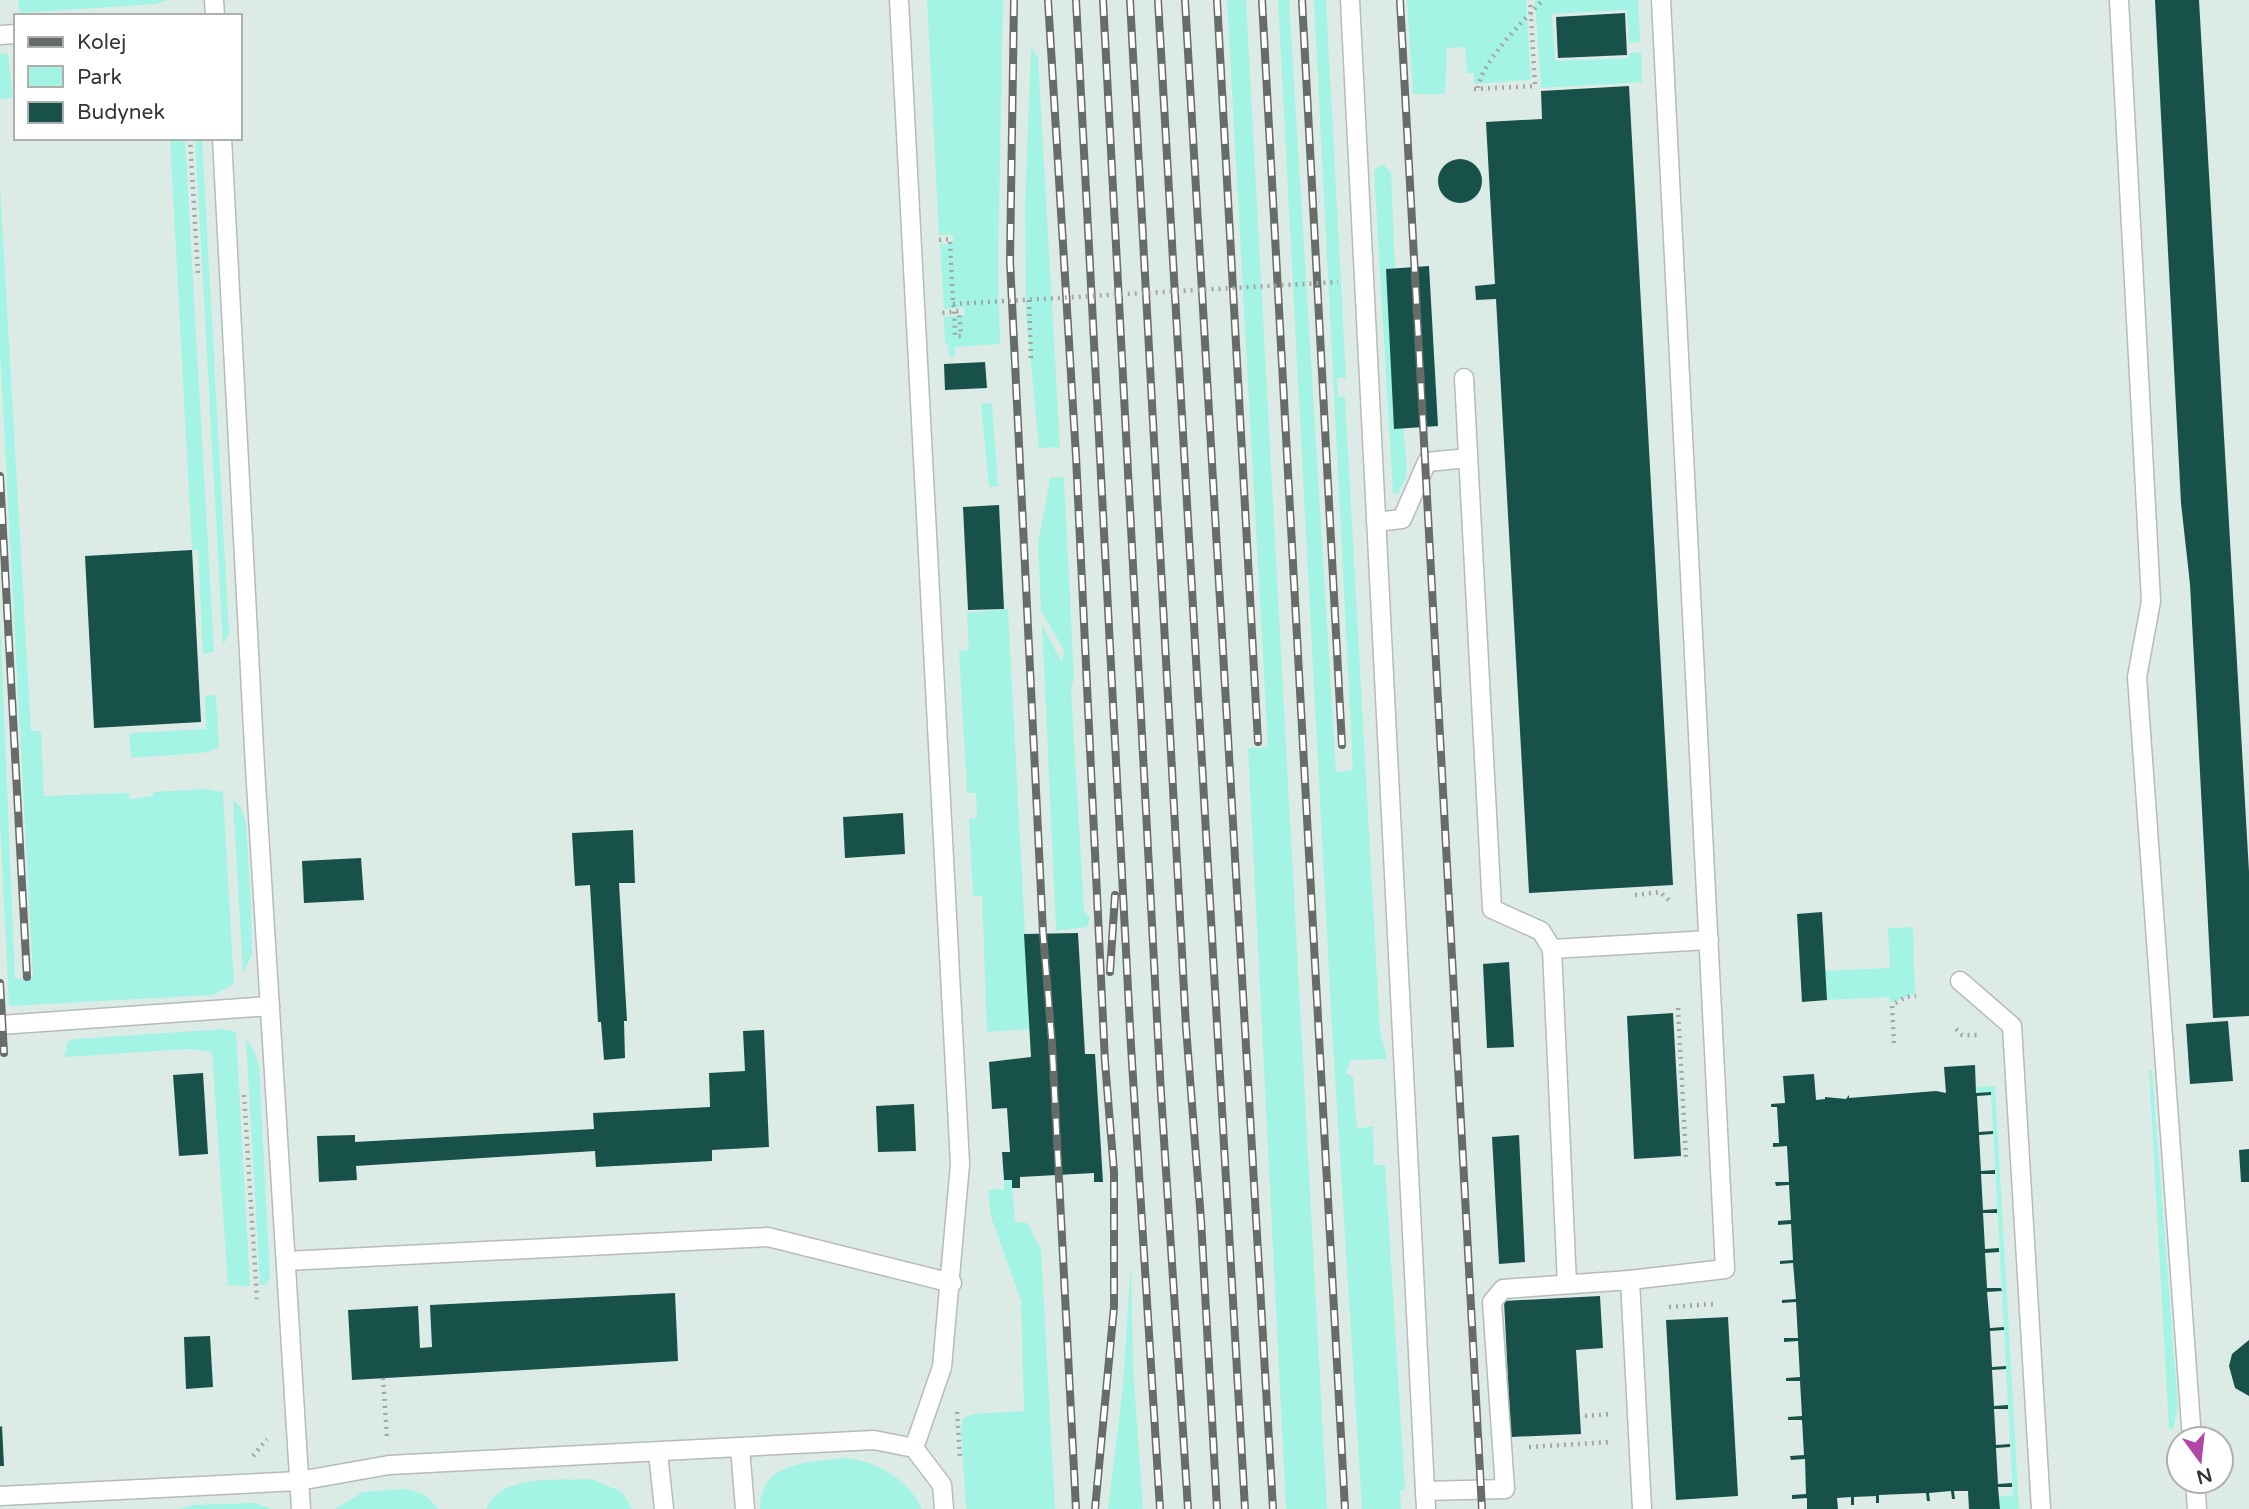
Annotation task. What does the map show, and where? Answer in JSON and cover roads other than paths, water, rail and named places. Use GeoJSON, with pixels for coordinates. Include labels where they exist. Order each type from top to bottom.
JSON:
{"type":"FeatureCollection","features":[{"type":"Feature","properties":{"kind":"lane"},"geometry":{"type":"LineString","coordinates":[[899,0],[960,1164],[952,1283],[942,1367],[914,1448]]}},
{"type":"Feature","properties":{"kind":"lane"},"geometry":{"type":"LineString","coordinates":[[1350,0],[1426,1500],[1505,1489],[1492,1303],[1503,1289],[1630,1280],[1725,1269],[1661,0]]}},
{"type":"Feature","properties":{"kind":"lane"},"geometry":{"type":"LineString","coordinates":[[2119,0],[2151,601],[2137,677],[2191,1425]]}},
{"type":"Feature","properties":{"kind":"lane"},"geometry":{"type":"LineString","coordinates":[[222,140],[301,1509]]}},
{"type":"Feature","properties":{"kind":"lane"},"geometry":{"type":"LineString","coordinates":[[1464,378],[1492,909],[1541,931],[1552,949],[1567,1284]]}},
{"type":"Feature","properties":{"kind":"lane"},"geometry":{"type":"LineString","coordinates":[[1376,522],[1402,519],[1427,462],[1468,458]]}},
{"type":"Feature","properties":{"kind":"lane"},"geometry":{"type":"LineString","coordinates":[[1552,949],[1709,940]]}},
{"type":"Feature","properties":{"kind":"lane"},"geometry":{"type":"LineString","coordinates":[[1959,981],[2012,1026],[2041,1509]]}},
{"type":"Feature","properties":{"kind":"lane"},"geometry":{"type":"LineString","coordinates":[[0,1025],[270,1006]]}},
{"type":"Feature","properties":{"kind":"lane"},"geometry":{"type":"LineString","coordinates":[[286,1261],[768,1237],[952,1283]]}},
{"type":"Feature","properties":{"kind":"lane"},"geometry":{"type":"LineString","coordinates":[[1630,1280],[1642,1509]]}},
{"type":"Feature","properties":{"kind":"lane"},"geometry":{"type":"LineString","coordinates":[[0,1496],[299,1482],[389,1465],[874,1440],[914,1448],[942,1485],[944,1509]]}},
{"type":"Feature","properties":{"kind":"lane"},"geometry":{"type":"LineString","coordinates":[[740,1448],[746,1509]]}},
{"type":"Feature","properties":{"kind":"lane"},"geometry":{"type":"LineString","coordinates":[[658,1453],[663,1509]]}},
{"type":"Feature","properties":{"kind":"railway"},"geometry":{"type":"LineString","coordinates":[[1014,0],[1010,261],[1043,933],[1052,1043],[1076,1509]]}},
{"type":"Feature","properties":{"kind":"railway"},"geometry":{"type":"LineString","coordinates":[[1048,0],[1076,456],[1105,1062],[1114,1172],[1114,1307],[1095,1509]]}},
{"type":"Feature","properties":{"kind":"railway"},"geometry":{"type":"LineString","coordinates":[[1076,0],[1131,1046],[1160,1509]]}},
{"type":"Feature","properties":{"kind":"railway"},"geometry":{"type":"LineString","coordinates":[[1103,0],[1161,1094],[1188,1509]]}},
{"type":"Feature","properties":{"kind":"railway"},"geometry":{"type":"LineString","coordinates":[[1130,0],[1186,1027],[1201,1220],[1217,1509]]}},
{"type":"Feature","properties":{"kind":"railway"},"geometry":{"type":"LineString","coordinates":[[1158,0],[1245,1509]]}},
{"type":"Feature","properties":{"kind":"railway"},"geometry":{"type":"LineString","coordinates":[[1185,0],[1273,1509]]}},
{"type":"Feature","properties":{"kind":"railway"},"geometry":{"type":"LineString","coordinates":[[1217,0],[1258,742]]}},
{"type":"Feature","properties":{"kind":"railway"},"geometry":{"type":"LineString","coordinates":[[1262,0],[1345,1509]]}},
{"type":"Feature","properties":{"kind":"railway"},"geometry":{"type":"LineString","coordinates":[[1302,0],[1342,745]]}},
{"type":"Feature","properties":{"kind":"railway"},"geometry":{"type":"LineString","coordinates":[[1400,0],[1482,1509]]}},
{"type":"Feature","properties":{"kind":"railway"},"geometry":{"type":"LineString","coordinates":[[0,476],[27,977]]}},
{"type":"Feature","properties":{"kind":"railway"},"geometry":{"type":"LineString","coordinates":[[1110,972],[1115,895]]}},
{"type":"Feature","properties":{"kind":"railway"},"geometry":{"type":"LineString","coordinates":[[0,983],[4,1053]]}}]}
